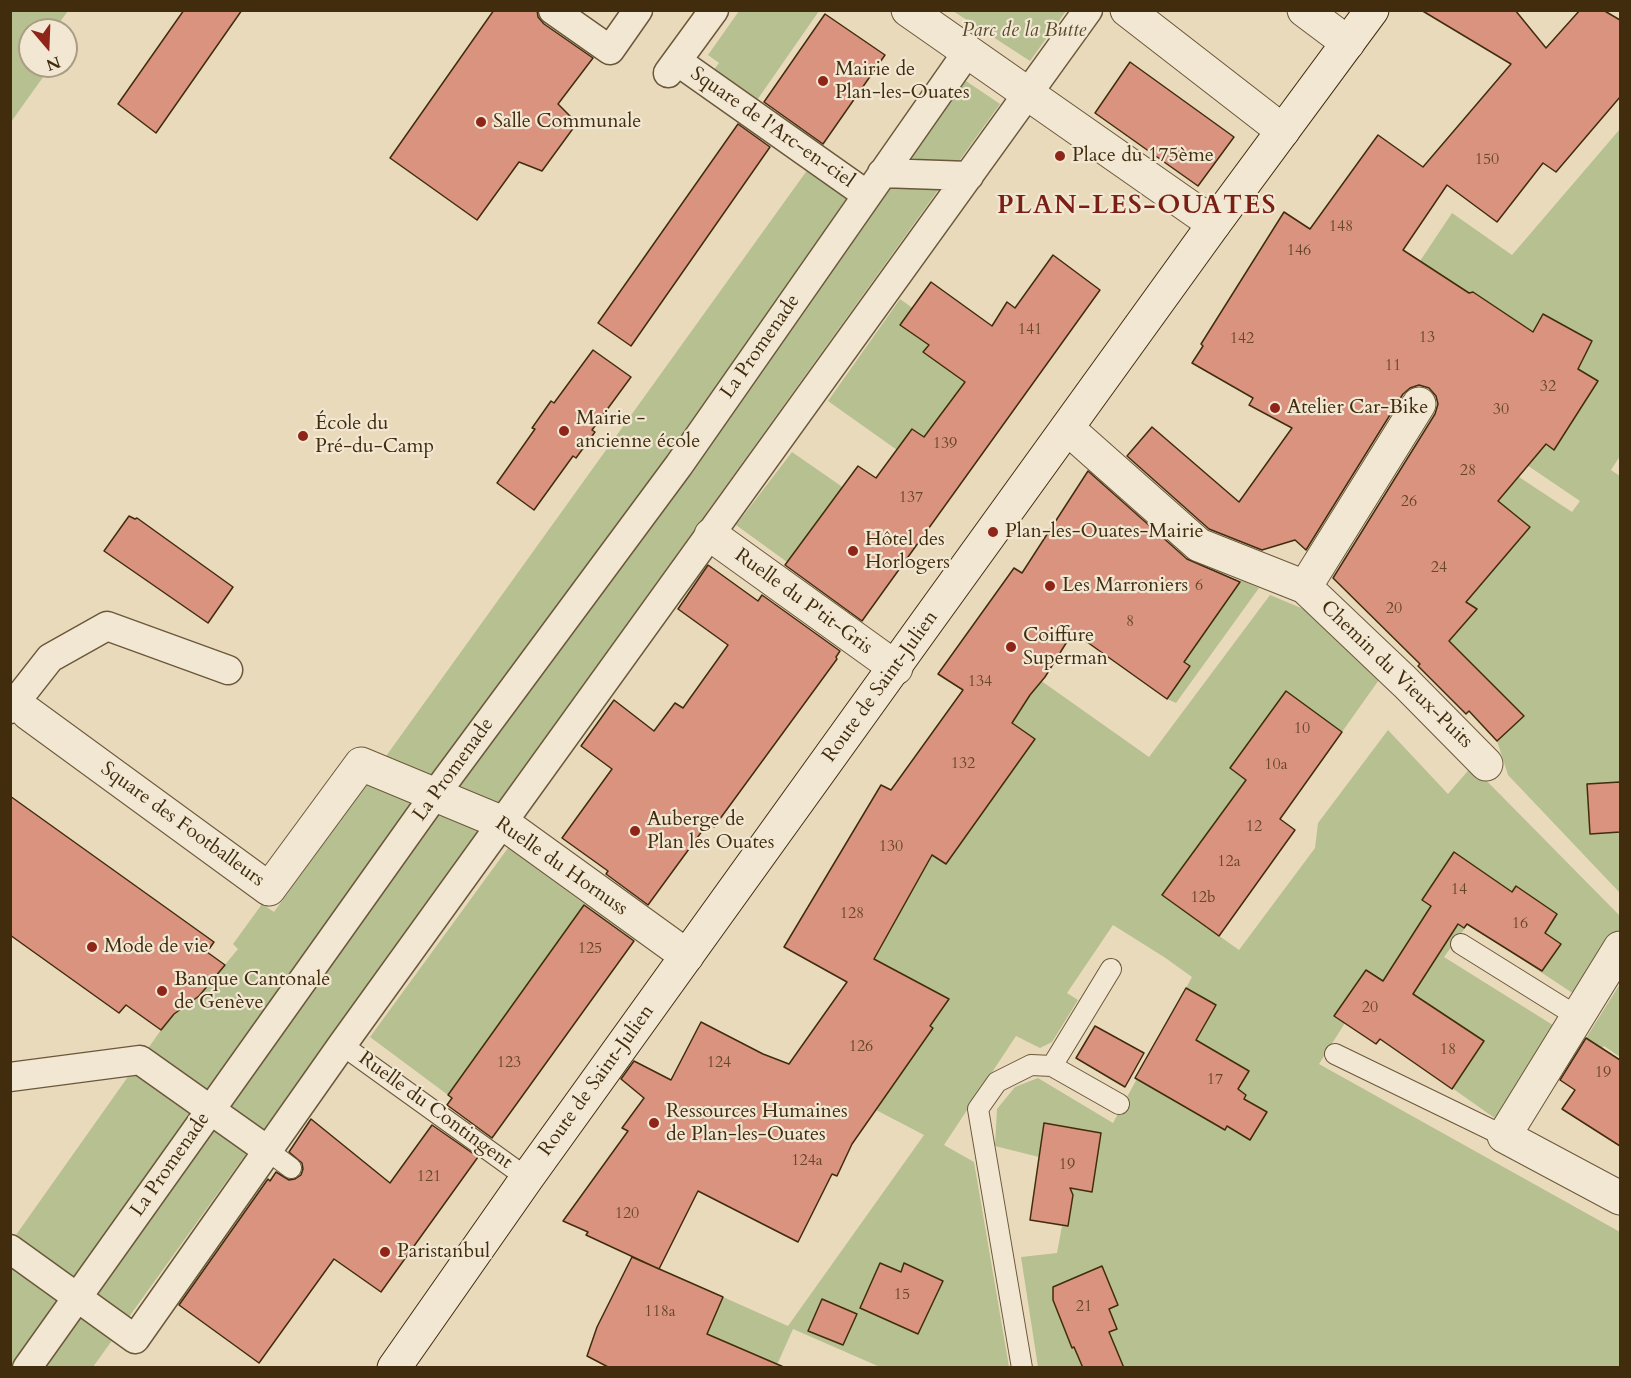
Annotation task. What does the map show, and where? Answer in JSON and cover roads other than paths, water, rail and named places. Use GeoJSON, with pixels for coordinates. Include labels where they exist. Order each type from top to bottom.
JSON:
{"type":"FeatureCollection","features":[{"type":"Feature","properties":{"kind":"street"},"geometry":{"type":"LineString","coordinates":[[553,10],[610,50],[638,10]]}},
{"type":"Feature","properties":{"kind":"street","name":"Square de l'Arc-en-ciel"},"geometry":{"type":"LineString","coordinates":[[714,10],[672,67],[874,184]]}},
{"type":"Feature","properties":{"kind":"street"},"geometry":{"type":"LineString","coordinates":[[908,10],[1214,224]]}},
{"type":"Feature","properties":{"kind":"street"},"geometry":{"type":"LineString","coordinates":[[10,1249],[135,1339],[334,1056],[1029,95],[1088,10]]}},
{"type":"Feature","properties":{"kind":"street"},"geometry":{"type":"LineString","coordinates":[[1127,10],[1283,131]]}},
{"type":"Feature","properties":{"kind":"street"},"geometry":{"type":"LineString","coordinates":[[1304,10],[1348,43]]}},
{"type":"Feature","properties":{"kind":"street","name":"Route de Saint-Julien"},"geometry":{"type":"LineString","coordinates":[[394,1368],[527,1178],[1067,428],[1372,10]]}},
{"type":"Feature","properties":{"kind":"street","name":"La Promenade"},"geometry":{"type":"LineString","coordinates":[[27,1368],[434,796],[679,465],[968,51]]}},
{"type":"Feature","properties":{"kind":"street"},"geometry":{"type":"LineString","coordinates":[[874,184],[969,176]]}},
{"type":"Feature","properties":{"kind":"street","name":"Chemin du Vieux-Puits"},"geometry":{"type":"LineString","coordinates":[[1305,587],[1419,404]]}},
{"type":"Feature","properties":{"kind":"street","name":"Chemin du Vieux-Puits"},"geometry":{"type":"LineString","coordinates":[[1067,428],[1199,545],[1305,587],[1406,683],[1486,764]]}},
{"type":"Feature","properties":{"kind":"street","name":"Ruelle du P'tit-Gris"},"geometry":{"type":"LineString","coordinates":[[711,535],[896,668]]}},
{"type":"Feature","properties":{"kind":"street"},"geometry":{"type":"LineString","coordinates":[[19,710],[50,658],[107,626],[228,670]]}},
{"type":"Feature","properties":{"kind":"street","name":"Square des Footballeurs"},"geometry":{"type":"LineString","coordinates":[[19,710],[269,889],[361,764]]}},
{"type":"Feature","properties":{"kind":"street","name":"Ruelle du Hornuss"},"geometry":{"type":"LineString","coordinates":[[361,764],[503,823],[687,956]]}},
{"type":"Feature","properties":{"kind":"street"},"geometry":{"type":"LineString","coordinates":[[1620,948],[1504,1136],[1620,1198]]}},
{"type":"Feature","properties":{"kind":"street"},"geometry":{"type":"LineString","coordinates":[[10,1077],[140,1060],[267,1150]]}},
{"type":"Feature","properties":{"kind":"lane"},"geometry":{"type":"LineString","coordinates":[[1461,944],[1578,1017]]}},
{"type":"Feature","properties":{"kind":"lane"},"geometry":{"type":"LineString","coordinates":[[1052,1066],[1111,969]]}},
{"type":"Feature","properties":{"kind":"lane"},"geometry":{"type":"LineString","coordinates":[[1335,1054],[1504,1136]]}},
{"type":"Feature","properties":{"kind":"lane","name":"Ruelle du Contingent"},"geometry":{"type":"LineString","coordinates":[[334,1056],[527,1178]]}},
{"type":"Feature","properties":{"kind":"lane"},"geometry":{"type":"LineString","coordinates":[[1022,1368],[978,1109],[997,1082],[1031,1065],[1052,1066],[1119,1104]]}},
{"type":"Feature","properties":{"kind":"lane"},"geometry":{"type":"LineString","coordinates":[[267,1150],[291,1168]]}},
{"type":"Feature","properties":{"kind":"place","name":"Mairie de Plan-les-Ouates"},"geometry":{"type":"Point","coordinates":[823,81]}},
{"type":"Feature","properties":{"kind":"place","name":"Salle Communale"},"geometry":{"type":"Point","coordinates":[481,122]}},
{"type":"Feature","properties":{"kind":"place","name":"Place du 175ème"},"geometry":{"type":"Point","coordinates":[1060,156]}},
{"type":"Feature","properties":{"kind":"place","name":"Atelier Car-Bike"},"geometry":{"type":"Point","coordinates":[1275,408]}},
{"type":"Feature","properties":{"kind":"place","name":"Mairie - ancienne école"},"geometry":{"type":"Point","coordinates":[564,431]}},
{"type":"Feature","properties":{"kind":"place","name":"École du Pré-du-Camp"},"geometry":{"type":"Point","coordinates":[303,436]}},
{"type":"Feature","properties":{"kind":"place","name":"Plan-les-Ouates-Mairie"},"geometry":{"type":"Point","coordinates":[993,532]}},
{"type":"Feature","properties":{"kind":"place","name":"Hôtel des Horlogers"},"geometry":{"type":"Point","coordinates":[853,551]}},
{"type":"Feature","properties":{"kind":"place","name":"Les Marroniers"},"geometry":{"type":"Point","coordinates":[1050,586]}},
{"type":"Feature","properties":{"kind":"place","name":"Coiffure Superman"},"geometry":{"type":"Point","coordinates":[1011,647]}},
{"type":"Feature","properties":{"kind":"place","name":"Auberge de Plan les Ouates"},"geometry":{"type":"Point","coordinates":[635,831]}},
{"type":"Feature","properties":{"kind":"place","name":"Mode de vie"},"geometry":{"type":"Point","coordinates":[92,947]}},
{"type":"Feature","properties":{"kind":"place","name":"Banque Cantonale de Genève"},"geometry":{"type":"Point","coordinates":[162,991]}},
{"type":"Feature","properties":{"kind":"place","name":"Ressources Humaines de Plan-les-Ouates"},"geometry":{"type":"Point","coordinates":[654,1123]}},
{"type":"Feature","properties":{"kind":"place","name":"Paristanbul"},"geometry":{"type":"Point","coordinates":[385,1252]}},
{"type":"Feature","properties":{"kind":"district","name":"PLAN-LES-OUATES"},"geometry":{"type":"Point","coordinates":[1137,207]}},
{"type":"Feature","properties":{"kind":"park label","name":"Parc de la Butte"},"geometry":{"type":"Point","coordinates":[1024,31]}}]}
